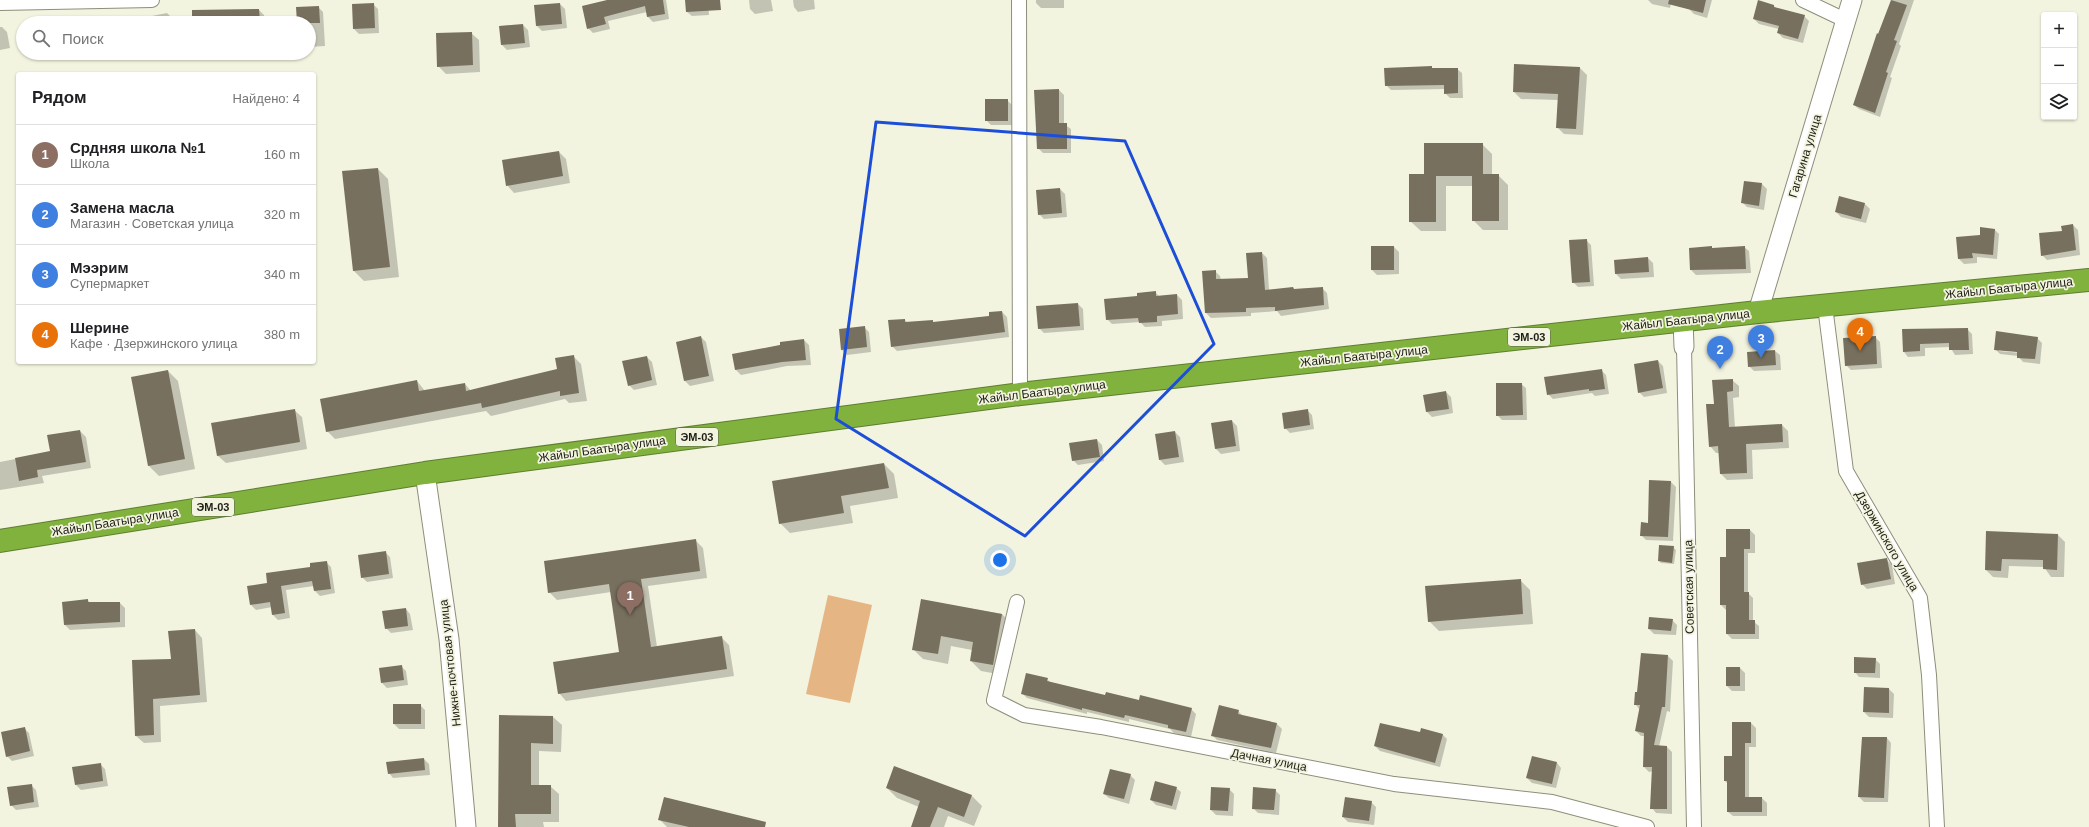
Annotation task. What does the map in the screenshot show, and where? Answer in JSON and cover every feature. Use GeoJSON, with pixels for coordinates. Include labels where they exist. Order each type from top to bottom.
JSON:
{"type":"FeatureCollection","features":[{"type":"Feature","properties":{"kind":"highway","name":"Жайыл Баатыра улица"},"geometry":{"type":"LineString","coordinates":[[0,541],[425,473],[1020,394],[1758,312],[2089,280]]}},
{"type":"Feature","properties":{"kind":"street"},"geometry":{"type":"LineString","coordinates":[[0,2],[152,0]]}},
{"type":"Feature","properties":{"kind":"street"},"geometry":{"type":"LineString","coordinates":[[1019,0],[1020,394]]}},
{"type":"Feature","properties":{"kind":"street"},"geometry":{"type":"LineString","coordinates":[[1803,0],[1845,20]]}},
{"type":"Feature","properties":{"kind":"street","name":"Гагарина улица"},"geometry":{"type":"LineString","coordinates":[[1758,312],[1852,0]]}},
{"type":"Feature","properties":{"kind":"street","name":"Дзержинского улица"},"geometry":{"type":"LineString","coordinates":[[1825,306],[1846,471],[1920,598],[1929,675],[1937,827]]}},
{"type":"Feature","properties":{"kind":"street"},"geometry":{"type":"LineString","coordinates":[[1683,320],[1684,348]]}},
{"type":"Feature","properties":{"kind":"street","name":"Советская улица"},"geometry":{"type":"LineString","coordinates":[[1684,348],[1694,827]]}},
{"type":"Feature","properties":{"kind":"street","name":"Нижне-почтовая улица"},"geometry":{"type":"LineString","coordinates":[[425,473],[449,639],[466,827]]}},
{"type":"Feature","properties":{"kind":"street","name":"Дачная улица"},"geometry":{"type":"LineString","coordinates":[[1017,602],[994,700],[1024,715],[1101,727],[1394,784],[1552,802],[1646,827]]}},
{"type":"Feature","properties":{"kind":"highlighted area"},"geometry":{"type":"Polygon","coordinates":[[[876,122],[1125,141],[1214,344],[1025,536],[836,419],[876,122]]]}},
{"type":"Feature","properties":{"kind":"shaded area"},"geometry":{"type":"Polygon","coordinates":[[[828,595],[872,605],[850,703],[806,694],[828,595]]]}},
{"type":"Feature","properties":{"kind":"building"},"geometry":{"type":"Polygon","coordinates":[[[607,0],[663,0],[665,14],[647,17],[645,6],[604,17],[606,24],[587,29],[582,6],[607,0]]]}},
{"type":"Feature","properties":{"kind":"building"},"geometry":{"type":"Polygon","coordinates":[[[685,0],[720,0],[721,10],[686,12],[685,0]]]}},
{"type":"Feature","properties":{"kind":"building"},"geometry":{"type":"Polygon","coordinates":[[[1669,0],[1706,0],[1703,13],[1668,4],[1669,0]]]}},
{"type":"Feature","properties":{"kind":"building"},"geometry":{"type":"Polygon","coordinates":[[[1758,0],[1774,5],[1774,7],[1805,15],[1798,39],[1777,33],[1779,26],[1753,19],[1758,0]]]}},
{"type":"Feature","properties":{"kind":"building"},"geometry":{"type":"Polygon","coordinates":[[[1891,0],[1907,5],[1894,40],[1897,41],[1886,72],[1888,73],[1875,113],[1853,105],[1877,33],[1878,34],[1891,0]]]}},
{"type":"Feature","properties":{"kind":"building"},"geometry":{"type":"Polygon","coordinates":[[[374,3],[375,28],[353,29],[352,4],[374,3]]]}},
{"type":"Feature","properties":{"kind":"building"},"geometry":{"type":"Polygon","coordinates":[[[560,3],[562,24],[536,26],[534,5],[560,3]]]}},
{"type":"Feature","properties":{"kind":"building"},"geometry":{"type":"Polygon","coordinates":[[[319,6],[320,23],[316,23],[316,16],[297,16],[296,7],[319,6]]]}},
{"type":"Feature","properties":{"kind":"building"},"geometry":{"type":"Polygon","coordinates":[[[259,9],[260,16],[192,16],[192,10],[259,9]]]}},
{"type":"Feature","properties":{"kind":"building"},"geometry":{"type":"Polygon","coordinates":[[[523,24],[525,43],[501,45],[499,26],[523,24]]]}},
{"type":"Feature","properties":{"kind":"building"},"geometry":{"type":"Polygon","coordinates":[[[472,32],[473,65],[437,67],[436,33],[472,32]]]}},
{"type":"Feature","properties":{"kind":"building"},"geometry":{"type":"Polygon","coordinates":[[[1514,64],[1580,67],[1576,129],[1556,128],[1558,94],[1513,92],[1514,64]]]}},
{"type":"Feature","properties":{"kind":"building"},"geometry":{"type":"Polygon","coordinates":[[[1432,66],[1432,68],[1458,68],[1458,93],[1444,94],[1444,85],[1385,86],[1384,68],[1432,66]]]}},
{"type":"Feature","properties":{"kind":"building"},"geometry":{"type":"Polygon","coordinates":[[[1059,89],[1059,123],[1067,123],[1067,149],[1037,149],[1034,90],[1059,89]]]}},
{"type":"Feature","properties":{"kind":"building"},"geometry":{"type":"Polygon","coordinates":[[[985,99],[1008,99],[1008,121],[985,121],[985,99]]]}},
{"type":"Feature","properties":{"kind":"building"},"geometry":{"type":"Polygon","coordinates":[[[1424,143],[1483,143],[1483,174],[1499,174],[1499,221],[1472,221],[1472,176],[1436,176],[1436,222],[1409,222],[1409,174],[1424,174],[1424,143]]]}},
{"type":"Feature","properties":{"kind":"building"},"geometry":{"type":"Polygon","coordinates":[[[559,151],[563,176],[506,186],[502,160],[559,151]]]}},
{"type":"Feature","properties":{"kind":"building"},"geometry":{"type":"Polygon","coordinates":[[[378,168],[390,267],[353,271],[342,171],[378,168]]]}},
{"type":"Feature","properties":{"kind":"building"},"geometry":{"type":"Polygon","coordinates":[[[1744,181],[1762,183],[1759,206],[1741,203],[1744,181]]]}},
{"type":"Feature","properties":{"kind":"building"},"geometry":{"type":"Polygon","coordinates":[[[1060,188],[1062,213],[1038,215],[1036,190],[1060,188]]]}},
{"type":"Feature","properties":{"kind":"building"},"geometry":{"type":"Polygon","coordinates":[[[1839,196],[1865,203],[1861,219],[1835,212],[1839,196]]]}},
{"type":"Feature","properties":{"kind":"building"},"geometry":{"type":"Polygon","coordinates":[[[2073,224],[2076,250],[2041,256],[2039,233],[2062,231],[2061,226],[2073,224]]]}},
{"type":"Feature","properties":{"kind":"building"},"geometry":{"type":"Polygon","coordinates":[[[1980,227],[1995,229],[1993,255],[1972,253],[1973,258],[1958,259],[1956,237],[1980,235],[1980,227]]]}},
{"type":"Feature","properties":{"kind":"building"},"geometry":{"type":"Polygon","coordinates":[[[1587,239],[1590,282],[1572,283],[1569,240],[1587,239]]]}},
{"type":"Feature","properties":{"kind":"building"},"geometry":{"type":"Polygon","coordinates":[[[1371,246],[1394,246],[1394,270],[1371,270],[1371,246]]]}},
{"type":"Feature","properties":{"kind":"building"},"geometry":{"type":"Polygon","coordinates":[[[1712,246],[1712,248],[1745,246],[1746,269],[1690,270],[1689,248],[1712,246]]]}},
{"type":"Feature","properties":{"kind":"building"},"geometry":{"type":"Polygon","coordinates":[[[1262,252],[1265,290],[1293,287],[1294,289],[1323,287],[1324,305],[1275,311],[1275,307],[1246,308],[1246,312],[1205,313],[1202,271],[1216,270],[1216,279],[1248,278],[1246,253],[1262,252]]]}},
{"type":"Feature","properties":{"kind":"building"},"geometry":{"type":"Polygon","coordinates":[[[1648,257],[1649,272],[1615,274],[1614,260],[1648,257]]]}},
{"type":"Feature","properties":{"kind":"building"},"geometry":{"type":"Polygon","coordinates":[[[1156,291],[1156,296],[1177,294],[1178,314],[1157,316],[1157,322],[1139,323],[1138,318],[1106,320],[1104,299],[1137,296],[1137,293],[1156,291]]]}},
{"type":"Feature","properties":{"kind":"building"},"geometry":{"type":"Polygon","coordinates":[[[1078,303],[1080,326],[1038,329],[1036,306],[1078,303]]]}},
{"type":"Feature","properties":{"kind":"building"},"geometry":{"type":"Polygon","coordinates":[[[1002,311],[1005,332],[891,347],[888,320],[905,319],[905,322],[933,320],[933,322],[989,316],[989,312],[1002,311]]]}},
{"type":"Feature","properties":{"kind":"building"},"geometry":{"type":"Polygon","coordinates":[[[865,326],[867,347],[841,350],[839,329],[865,326]]]}},
{"type":"Feature","properties":{"kind":"building"},"geometry":{"type":"Polygon","coordinates":[[[1968,328],[1969,350],[1949,350],[1949,343],[1920,344],[1920,351],[1903,352],[1902,329],[1968,328]]]}},
{"type":"Feature","properties":{"kind":"building"},"geometry":{"type":"Polygon","coordinates":[[[1996,331],[2038,337],[2035,359],[2017,358],[2017,352],[1994,350],[1996,331]]]}},
{"type":"Feature","properties":{"kind":"building"},"geometry":{"type":"Polygon","coordinates":[[[701,336],[709,376],[684,381],[676,342],[701,336]]]}},
{"type":"Feature","properties":{"kind":"building"},"geometry":{"type":"Polygon","coordinates":[[[1876,336],[1877,364],[1845,366],[1843,338],[1876,336]]]}},
{"type":"Feature","properties":{"kind":"building"},"geometry":{"type":"Polygon","coordinates":[[[804,339],[806,360],[782,362],[735,370],[732,354],[780,345],[780,342],[804,339]]]}},
{"type":"Feature","properties":{"kind":"building"},"geometry":{"type":"Polygon","coordinates":[[[1775,350],[1776,365],[1748,367],[1747,352],[1775,350]]]}},
{"type":"Feature","properties":{"kind":"building"},"geometry":{"type":"Polygon","coordinates":[[[574,355],[579,393],[560,396],[560,391],[482,408],[481,403],[326,432],[320,399],[417,380],[419,391],[465,383],[466,391],[557,369],[555,358],[574,355]]]}},
{"type":"Feature","properties":{"kind":"building"},"geometry":{"type":"Polygon","coordinates":[[[647,356],[652,380],[628,386],[622,361],[647,356]]]}},
{"type":"Feature","properties":{"kind":"building"},"geometry":{"type":"Polygon","coordinates":[[[1658,360],[1663,388],[1638,393],[1634,364],[1658,360]]]}},
{"type":"Feature","properties":{"kind":"building"},"geometry":{"type":"Polygon","coordinates":[[[1602,369],[1605,389],[1589,391],[1589,389],[1547,395],[1544,377],[1602,369]]]}},
{"type":"Feature","properties":{"kind":"building"},"geometry":{"type":"Polygon","coordinates":[[[168,370],[185,459],[148,466],[131,377],[168,370]]]}},
{"type":"Feature","properties":{"kind":"building"},"geometry":{"type":"Polygon","coordinates":[[[1733,379],[1733,391],[1727,392],[1729,427],[1782,424],[1783,442],[1746,444],[1747,473],[1720,474],[1718,446],[1709,447],[1706,404],[1714,404],[1712,380],[1733,379]]]}},
{"type":"Feature","properties":{"kind":"building"},"geometry":{"type":"Polygon","coordinates":[[[1496,383],[1522,383],[1523,415],[1496,416],[1496,383]]]}},
{"type":"Feature","properties":{"kind":"building"},"geometry":{"type":"Polygon","coordinates":[[[1446,391],[1449,409],[1426,412],[1423,395],[1446,391]]]}},
{"type":"Feature","properties":{"kind":"building"},"geometry":{"type":"Polygon","coordinates":[[[295,409],[300,442],[217,456],[211,423],[295,409]]]}},
{"type":"Feature","properties":{"kind":"building"},"geometry":{"type":"Polygon","coordinates":[[[1308,409],[1310,425],[1284,429],[1282,413],[1308,409]]]}},
{"type":"Feature","properties":{"kind":"building"},"geometry":{"type":"Polygon","coordinates":[[[1232,420],[1236,446],[1215,449],[1211,423],[1232,420]]]}},
{"type":"Feature","properties":{"kind":"building"},"geometry":{"type":"Polygon","coordinates":[[[80,430],[86,462],[37,470],[38,477],[19,481],[15,458],[50,451],[47,435],[80,430]]]}},
{"type":"Feature","properties":{"kind":"building"},"geometry":{"type":"Polygon","coordinates":[[[1175,431],[1179,457],[1159,460],[1155,434],[1175,431]]]}},
{"type":"Feature","properties":{"kind":"building"},"geometry":{"type":"Polygon","coordinates":[[[1097,439],[1100,457],[1072,461],[1069,443],[1097,439]]]}},
{"type":"Feature","properties":{"kind":"building"},"geometry":{"type":"Polygon","coordinates":[[[884,463],[889,488],[841,496],[844,513],[779,524],[772,481],[884,463]]]}},
{"type":"Feature","properties":{"kind":"building"},"geometry":{"type":"Polygon","coordinates":[[[1649,480],[1671,481],[1668,537],[1640,536],[1641,522],[1648,523],[1649,480]]]}},
{"type":"Feature","properties":{"kind":"building"},"geometry":{"type":"Polygon","coordinates":[[[1726,529],[1750,529],[1750,549],[1744,549],[1744,592],[1749,592],[1749,620],[1755,620],[1755,634],[1726,634],[1726,605],[1720,605],[1720,557],[1726,557],[1726,529]]]}},
{"type":"Feature","properties":{"kind":"building"},"geometry":{"type":"Polygon","coordinates":[[[1986,531],[2058,534],[2057,570],[2043,569],[2043,560],[2002,559],[2001,571],[1985,570],[1986,531]]]}},
{"type":"Feature","properties":{"kind":"building"},"geometry":{"type":"Polygon","coordinates":[[[696,539],[700,571],[641,579],[651,647],[722,636],[727,669],[558,694],[553,662],[619,652],[609,584],[548,593],[544,561],[696,539]]]}},
{"type":"Feature","properties":{"kind":"building"},"geometry":{"type":"Polygon","coordinates":[[[1659,545],[1674,546],[1672,563],[1658,561],[1659,545]]]}},
{"type":"Feature","properties":{"kind":"building"},"geometry":{"type":"Polygon","coordinates":[[[386,551],[389,574],[361,578],[358,555],[386,551]]]}},
{"type":"Feature","properties":{"kind":"building"},"geometry":{"type":"Polygon","coordinates":[[[1887,558],[1891,579],[1861,585],[1857,563],[1887,558]]]}},
{"type":"Feature","properties":{"kind":"building"},"geometry":{"type":"Polygon","coordinates":[[[327,561],[331,589],[314,591],[312,581],[281,586],[285,613],[272,615],[270,602],[250,605],[247,586],[267,583],[266,573],[310,567],[310,563],[327,561]]]}},
{"type":"Feature","properties":{"kind":"building"},"geometry":{"type":"Polygon","coordinates":[[[1521,579],[1523,614],[1428,622],[1425,586],[1521,579]]]}},
{"type":"Feature","properties":{"kind":"building"},"geometry":{"type":"Polygon","coordinates":[[[88,599],[88,602],[120,602],[120,622],[64,625],[62,602],[88,599]]]}},
{"type":"Feature","properties":{"kind":"building"},"geometry":{"type":"Polygon","coordinates":[[[921,599],[1002,614],[993,665],[970,661],[973,642],[941,636],[938,654],[912,650],[921,599]]]}},
{"type":"Feature","properties":{"kind":"building"},"geometry":{"type":"Polygon","coordinates":[[[406,608],[408,626],[385,629],[382,611],[406,608]]]}},
{"type":"Feature","properties":{"kind":"building"},"geometry":{"type":"Polygon","coordinates":[[[1649,617],[1673,619],[1671,631],[1648,629],[1649,617]]]}},
{"type":"Feature","properties":{"kind":"building"},"geometry":{"type":"Polygon","coordinates":[[[195,629],[200,695],[153,699],[154,735],[135,736],[132,660],[171,659],[168,631],[195,629]]]}},
{"type":"Feature","properties":{"kind":"building"},"geometry":{"type":"Polygon","coordinates":[[[1641,653],[1668,655],[1665,707],[1662,707],[1654,745],[1667,746],[1667,809],[1650,809],[1652,767],[1643,767],[1644,733],[1635,731],[1640,705],[1634,705],[1635,692],[1637,692],[1641,653]]]}},
{"type":"Feature","properties":{"kind":"building"},"geometry":{"type":"Polygon","coordinates":[[[1854,657],[1876,658],[1875,673],[1854,673],[1854,657]]]}},
{"type":"Feature","properties":{"kind":"building"},"geometry":{"type":"Polygon","coordinates":[[[402,665],[404,680],[381,683],[379,668],[402,665]]]}},
{"type":"Feature","properties":{"kind":"building"},"geometry":{"type":"Polygon","coordinates":[[[1726,667],[1740,667],[1740,686],[1726,686],[1726,667]]]}},
{"type":"Feature","properties":{"kind":"building"},"geometry":{"type":"Polygon","coordinates":[[[1026,673],[1048,678],[1047,681],[1105,695],[1106,692],[1139,700],[1140,695],[1192,708],[1186,732],[1168,728],[1168,725],[1125,715],[1124,718],[1082,708],[1082,710],[1021,694],[1026,673]]]}},
{"type":"Feature","properties":{"kind":"building"},"geometry":{"type":"Polygon","coordinates":[[[1864,687],[1889,688],[1889,713],[1863,712],[1864,687]]]}},
{"type":"Feature","properties":{"kind":"building"},"geometry":{"type":"Polygon","coordinates":[[[393,704],[421,704],[421,724],[393,724],[393,704]]]}},
{"type":"Feature","properties":{"kind":"building"},"geometry":{"type":"Polygon","coordinates":[[[1219,705],[1239,710],[1238,714],[1277,723],[1271,748],[1211,736],[1219,705]]]}},
{"type":"Feature","properties":{"kind":"building"},"geometry":{"type":"Polygon","coordinates":[[[499,715],[553,716],[553,744],[531,743],[531,785],[551,785],[551,814],[515,814],[516,827],[498,827],[499,715]]]}},
{"type":"Feature","properties":{"kind":"building"},"geometry":{"type":"Polygon","coordinates":[[[1732,722],[1751,722],[1751,743],[1745,743],[1745,797],[1762,797],[1762,812],[1727,812],[1727,781],[1724,781],[1724,756],[1732,756],[1732,722]]]}},
{"type":"Feature","properties":{"kind":"building"},"geometry":{"type":"Polygon","coordinates":[[[1380,723],[1420,732],[1421,728],[1443,734],[1435,763],[1374,746],[1380,723]]]}},
{"type":"Feature","properties":{"kind":"building"},"geometry":{"type":"Polygon","coordinates":[[[25,727],[30,751],[6,757],[1,732],[25,727]]]}},
{"type":"Feature","properties":{"kind":"building"},"geometry":{"type":"Polygon","coordinates":[[[1862,737],[1887,737],[1884,798],[1858,797],[1862,737]]]}},
{"type":"Feature","properties":{"kind":"building"},"geometry":{"type":"Polygon","coordinates":[[[1532,756],[1557,762],[1552,784],[1526,778],[1532,756]]]}},
{"type":"Feature","properties":{"kind":"building"},"geometry":{"type":"Polygon","coordinates":[[[424,758],[425,770],[388,774],[386,762],[424,758]]]}},
{"type":"Feature","properties":{"kind":"building"},"geometry":{"type":"Polygon","coordinates":[[[101,763],[103,781],[75,785],[72,767],[101,763]]]}},
{"type":"Feature","properties":{"kind":"building"},"geometry":{"type":"Polygon","coordinates":[[[894,766],[972,795],[964,817],[938,807],[930,827],[911,827],[920,801],[886,788],[894,766]]]}},
{"type":"Feature","properties":{"kind":"building"},"geometry":{"type":"Polygon","coordinates":[[[1110,769],[1131,774],[1124,799],[1103,794],[1110,769]]]}},
{"type":"Feature","properties":{"kind":"building"},"geometry":{"type":"Polygon","coordinates":[[[1155,781],[1177,787],[1172,806],[1150,800],[1155,781]]]}},
{"type":"Feature","properties":{"kind":"building"},"geometry":{"type":"Polygon","coordinates":[[[32,784],[34,802],[10,806],[7,787],[32,784]]]}},
{"type":"Feature","properties":{"kind":"building"},"geometry":{"type":"Polygon","coordinates":[[[1211,787],[1230,788],[1228,811],[1210,810],[1211,787]]]}},
{"type":"Feature","properties":{"kind":"building"},"geometry":{"type":"Polygon","coordinates":[[[1253,787],[1276,789],[1274,810],[1252,809],[1253,787]]]}},
{"type":"Feature","properties":{"kind":"building"},"geometry":{"type":"Polygon","coordinates":[[[664,797],[766,822],[765,827],[689,827],[658,820],[664,797]]]}},
{"type":"Feature","properties":{"kind":"building"},"geometry":{"type":"Polygon","coordinates":[[[1345,797],[1372,801],[1369,821],[1342,817],[1345,797]]]}},
{"type":"Feature","properties":{"kind":"place","name":"Шерине"},"geometry":{"type":"Point","coordinates":[1860,351]}},
{"type":"Feature","properties":{"kind":"place","name":"Мээрим"},"geometry":{"type":"Point","coordinates":[1761,358]}},
{"type":"Feature","properties":{"kind":"place","name":"Замена масла"},"geometry":{"type":"Point","coordinates":[1720,369]}},
{"type":"Feature","properties":{"kind":"place","name":"Срдняя школа №1"},"geometry":{"type":"Point","coordinates":[630,615]}}]}
